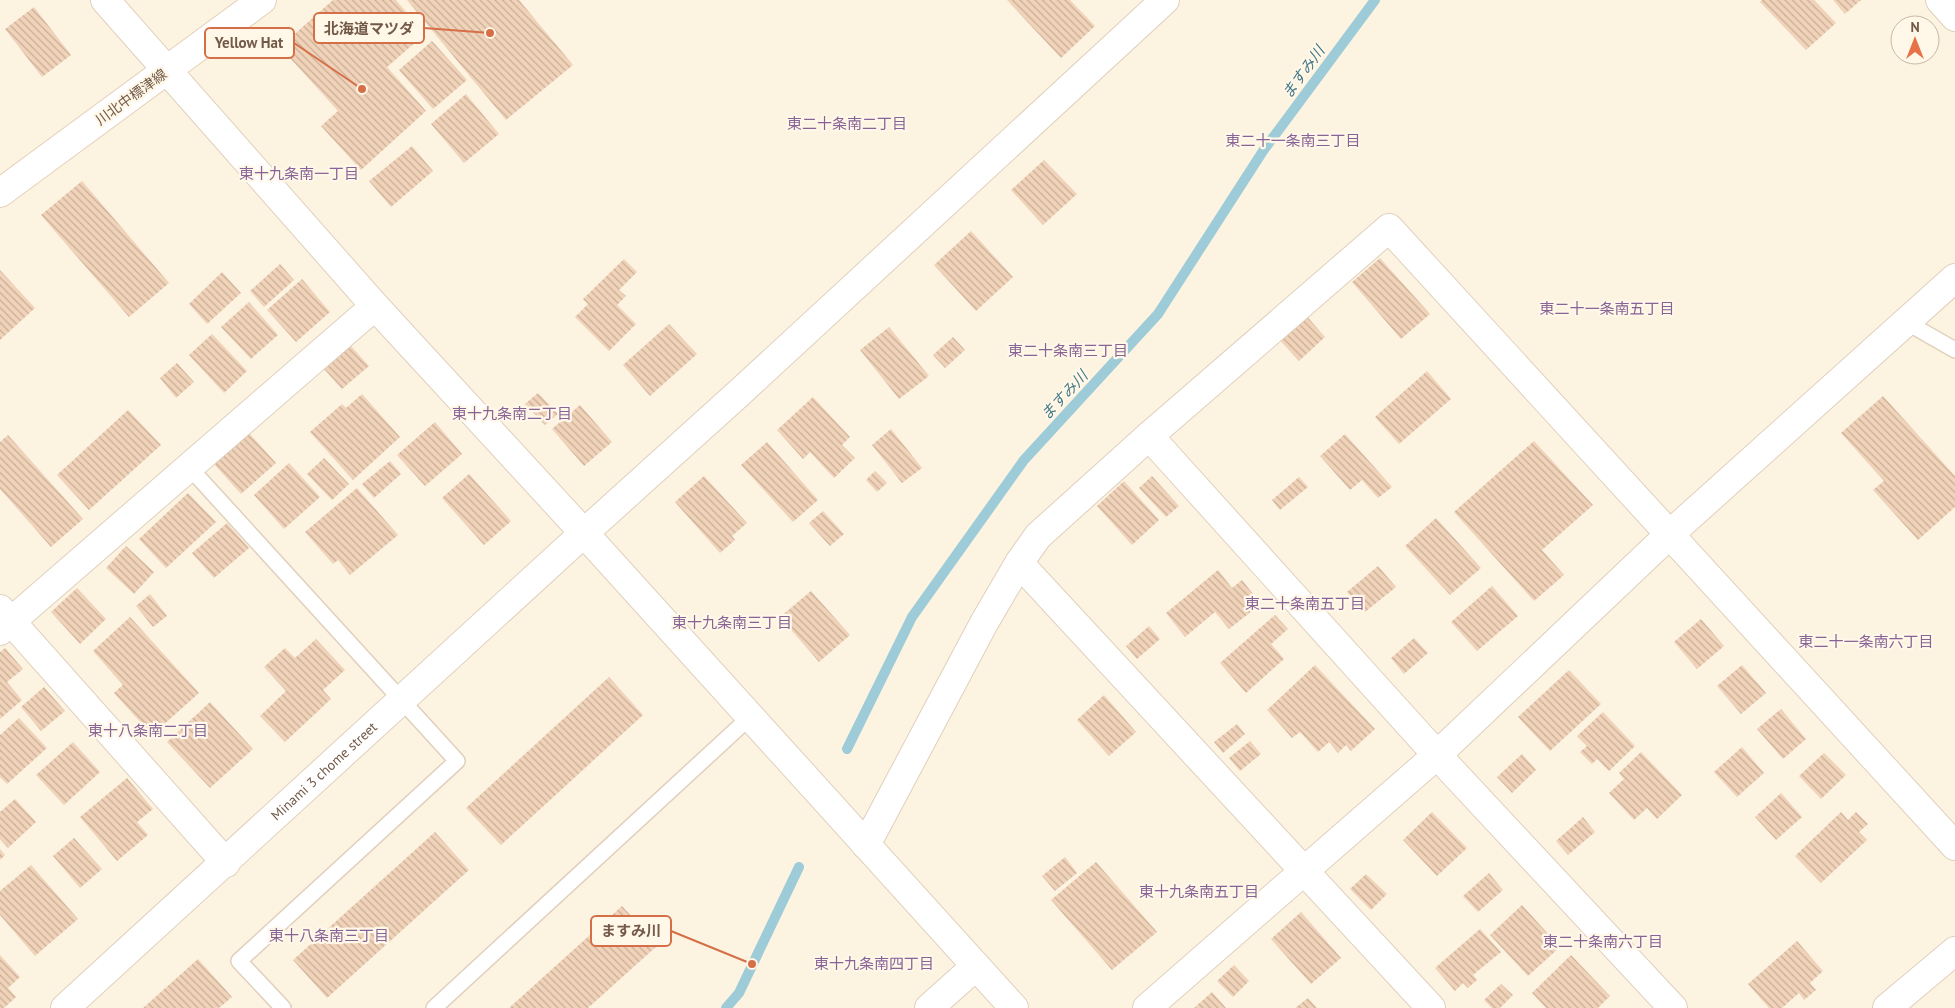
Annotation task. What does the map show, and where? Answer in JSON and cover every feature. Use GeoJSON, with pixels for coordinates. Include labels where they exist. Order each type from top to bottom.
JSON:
{"type":"FeatureCollection","features":[{"type":"Feature","properties":{"kind":"street"},"geometry":{"type":"LineString","coordinates":[[104,0],[374,306],[584,533],[1014,1008]]}},
{"type":"Feature","properties":{"kind":"street","name":"川北中標津線"},"geometry":{"type":"LineString","coordinates":[[0,193],[262,0]]}},
{"type":"Feature","properties":{"kind":"street","name":"Minami 3 chome street"},"geometry":{"type":"LineString","coordinates":[[66,1008],[753,380],[1165,0]]}},
{"type":"Feature","properties":{"kind":"street"},"geometry":{"type":"LineString","coordinates":[[1940,0],[1955,17]]}},
{"type":"Feature","properties":{"kind":"street"},"geometry":{"type":"LineString","coordinates":[[866,845],[984,623],[1018,563],[1038,536],[1149,436],[1389,228],[1671,533],[1955,846]]}},
{"type":"Feature","properties":{"kind":"street"},"geometry":{"type":"LineString","coordinates":[[1147,1008],[1437,755],[1671,533],[1955,278]]}},
{"type":"Feature","properties":{"kind":"street"},"geometry":{"type":"LineString","coordinates":[[226,863],[4,620],[189,467],[374,306]]}},
{"type":"Feature","properties":{"kind":"street"},"geometry":{"type":"LineString","coordinates":[[1149,436],[1437,755],[1673,1008]]}},
{"type":"Feature","properties":{"kind":"street"},"geometry":{"type":"LineString","coordinates":[[1018,563],[1431,1008]]}},
{"type":"Feature","properties":{"kind":"street"},"geometry":{"type":"LineString","coordinates":[[1887,1008],[1955,951]]}},
{"type":"Feature","properties":{"kind":"street"},"geometry":{"type":"LineString","coordinates":[[930,1008],[976,966]]}},
{"type":"Feature","properties":{"kind":"lane"},"geometry":{"type":"LineString","coordinates":[[1906,322],[1955,350]]}},
{"type":"Feature","properties":{"kind":"lane"},"geometry":{"type":"LineString","coordinates":[[189,467],[457,761],[239,961],[283,1008]]}},
{"type":"Feature","properties":{"kind":"lane"},"geometry":{"type":"LineString","coordinates":[[434,1008],[750,717]]}},
{"type":"Feature","properties":{"kind":"building"},"geometry":{"type":"Polygon","coordinates":[[[333,0],[396,0],[425,34],[387,67],[426,111],[361,170],[321,126],[338,111],[280,47],[333,0]]]}},
{"type":"Feature","properties":{"kind":"building"},"geometry":{"type":"Polygon","coordinates":[[[407,0],[519,0],[573,65],[506,120],[407,0]]]}},
{"type":"Feature","properties":{"kind":"building"},"geometry":{"type":"Polygon","coordinates":[[[1007,0],[1070,0],[1095,26],[1061,58],[1007,0]]]}},
{"type":"Feature","properties":{"kind":"building"},"geometry":{"type":"Polygon","coordinates":[[[1762,0],[1814,0],[1836,23],[1806,50],[1760,2],[1762,0]]]}},
{"type":"Feature","properties":{"kind":"building"},"geometry":{"type":"Polygon","coordinates":[[[1833,0],[1861,0],[1845,14],[1833,0]]]}},
{"type":"Feature","properties":{"kind":"building"},"geometry":{"type":"Polygon","coordinates":[[[34,7],[71,55],[42,77],[5,29],[34,7]]]}},
{"type":"Feature","properties":{"kind":"building"},"geometry":{"type":"Polygon","coordinates":[[[432,41],[467,80],[433,109],[399,70],[432,41]]]}},
{"type":"Feature","properties":{"kind":"building"},"geometry":{"type":"Polygon","coordinates":[[[466,94],[499,134],[464,163],[431,124],[466,94]]]}},
{"type":"Feature","properties":{"kind":"building"},"geometry":{"type":"Polygon","coordinates":[[[412,146],[433,171],[391,207],[369,181],[412,146]]]}},
{"type":"Feature","properties":{"kind":"building"},"geometry":{"type":"Polygon","coordinates":[[[1044,160],[1077,194],[1043,225],[1011,190],[1044,160]]]}},
{"type":"Feature","properties":{"kind":"building"},"geometry":{"type":"Polygon","coordinates":[[[82,181],[169,283],[129,317],[41,215],[82,181]]]}},
{"type":"Feature","properties":{"kind":"building"},"geometry":{"type":"Polygon","coordinates":[[[971,231],[1013,277],[976,311],[934,265],[971,231]]]}},
{"type":"Feature","properties":{"kind":"building"},"geometry":{"type":"Polygon","coordinates":[[[1380,258],[1430,314],[1401,339],[1352,282],[1380,258]]]}},
{"type":"Feature","properties":{"kind":"building"},"geometry":{"type":"Polygon","coordinates":[[[624,259],[637,272],[619,290],[626,296],[617,305],[636,324],[609,351],[575,317],[588,304],[583,299],[624,259]]]}},
{"type":"Feature","properties":{"kind":"building"},"geometry":{"type":"Polygon","coordinates":[[[280,264],[294,280],[264,307],[250,291],[280,264]]]}},
{"type":"Feature","properties":{"kind":"building"},"geometry":{"type":"Polygon","coordinates":[[[0,270],[35,308],[0,340],[0,270]]]}},
{"type":"Feature","properties":{"kind":"building"},"geometry":{"type":"Polygon","coordinates":[[[222,272],[241,293],[207,324],[189,304],[222,272]]]}},
{"type":"Feature","properties":{"kind":"building"},"geometry":{"type":"Polygon","coordinates":[[[302,279],[330,312],[296,342],[267,310],[302,279]]]}},
{"type":"Feature","properties":{"kind":"building"},"geometry":{"type":"Polygon","coordinates":[[[249,302],[278,335],[251,359],[221,327],[249,302]]]}},
{"type":"Feature","properties":{"kind":"building"},"geometry":{"type":"Polygon","coordinates":[[[1305,314],[1325,337],[1299,361],[1278,338],[1305,314]]]}},
{"type":"Feature","properties":{"kind":"building"},"geometry":{"type":"Polygon","coordinates":[[[669,324],[697,354],[650,396],[623,365],[669,324]]]}},
{"type":"Feature","properties":{"kind":"building"},"geometry":{"type":"Polygon","coordinates":[[[889,327],[929,376],[899,399],[860,350],[889,327]]]}},
{"type":"Feature","properties":{"kind":"building"},"geometry":{"type":"Polygon","coordinates":[[[212,334],[247,371],[224,393],[189,355],[212,334]]]}},
{"type":"Feature","properties":{"kind":"building"},"geometry":{"type":"Polygon","coordinates":[[[953,337],[965,350],[945,368],[933,355],[953,337]]]}},
{"type":"Feature","properties":{"kind":"building"},"geometry":{"type":"Polygon","coordinates":[[[351,346],[369,366],[342,389],[324,369],[351,346]]]}},
{"type":"Feature","properties":{"kind":"building"},"geometry":{"type":"Polygon","coordinates":[[[177,363],[194,382],[176,398],[160,378],[177,363]]]}},
{"type":"Feature","properties":{"kind":"building"},"geometry":{"type":"Polygon","coordinates":[[[1427,371],[1451,399],[1399,444],[1375,417],[1427,371]]]}},
{"type":"Feature","properties":{"kind":"building"},"geometry":{"type":"Polygon","coordinates":[[[538,393],[558,414],[545,425],[525,404],[538,393]]]}},
{"type":"Feature","properties":{"kind":"building"},"geometry":{"type":"Polygon","coordinates":[[[362,394],[400,437],[353,480],[310,432],[342,404],[346,408],[362,394]]]}},
{"type":"Feature","properties":{"kind":"building"},"geometry":{"type":"Polygon","coordinates":[[[1883,396],[1955,476],[1955,507],[1918,540],[1873,490],[1884,481],[1841,433],[1883,396]]]}},
{"type":"Feature","properties":{"kind":"building"},"geometry":{"type":"Polygon","coordinates":[[[813,397],[850,437],[842,445],[855,458],[834,478],[810,452],[803,459],[777,430],[813,397]]]}},
{"type":"Feature","properties":{"kind":"building"},"geometry":{"type":"Polygon","coordinates":[[[580,405],[612,442],[584,466],[552,429],[580,405]]]}},
{"type":"Feature","properties":{"kind":"building"},"geometry":{"type":"Polygon","coordinates":[[[128,410],[161,445],[89,510],[57,475],[128,410]]]}},
{"type":"Feature","properties":{"kind":"building"},"geometry":{"type":"Polygon","coordinates":[[[435,422],[462,454],[425,486],[397,455],[435,422]]]}},
{"type":"Feature","properties":{"kind":"building"},"geometry":{"type":"Polygon","coordinates":[[[891,429],[922,468],[902,483],[872,445],[891,429]]]}},
{"type":"Feature","properties":{"kind":"building"},"geometry":{"type":"Polygon","coordinates":[[[249,433],[276,463],[241,494],[214,464],[249,433]]]}},
{"type":"Feature","properties":{"kind":"building"},"geometry":{"type":"Polygon","coordinates":[[[1345,434],[1392,487],[1378,498],[1362,480],[1350,490],[1320,456],[1345,434]]]}},
{"type":"Feature","properties":{"kind":"building"},"geometry":{"type":"Polygon","coordinates":[[[8,435],[83,519],[51,547],[0,489],[0,442],[8,435]]]}},
{"type":"Feature","properties":{"kind":"building"},"geometry":{"type":"Polygon","coordinates":[[[1534,441],[1593,505],[1542,550],[1564,575],[1534,601],[1454,512],[1534,441]]]}},
{"type":"Feature","properties":{"kind":"building"},"geometry":{"type":"Polygon","coordinates":[[[767,442],[818,500],[793,522],[741,465],[767,442]]]}},
{"type":"Feature","properties":{"kind":"building"},"geometry":{"type":"Polygon","coordinates":[[[324,458],[349,484],[332,500],[307,474],[324,458]]]}},
{"type":"Feature","properties":{"kind":"building"},"geometry":{"type":"Polygon","coordinates":[[[390,461],[401,474],[374,498],[362,484],[390,461]]]}},
{"type":"Feature","properties":{"kind":"building"},"geometry":{"type":"Polygon","coordinates":[[[289,463],[320,497],[284,529],[254,495],[289,463]]]}},
{"type":"Feature","properties":{"kind":"building"},"geometry":{"type":"Polygon","coordinates":[[[875,471],[887,483],[877,492],[866,480],[875,471]]]}},
{"type":"Feature","properties":{"kind":"building"},"geometry":{"type":"Polygon","coordinates":[[[469,474],[511,521],[484,545],[442,498],[469,474]]]}},
{"type":"Feature","properties":{"kind":"building"},"geometry":{"type":"Polygon","coordinates":[[[704,476],[747,523],[732,536],[735,540],[720,553],[675,502],[704,476]]]}},
{"type":"Feature","properties":{"kind":"building"},"geometry":{"type":"Polygon","coordinates":[[[1152,476],[1179,506],[1166,517],[1139,488],[1152,476]]]}},
{"type":"Feature","properties":{"kind":"building"},"geometry":{"type":"Polygon","coordinates":[[[1299,477],[1308,487],[1280,510],[1272,500],[1299,477]]]}},
{"type":"Feature","properties":{"kind":"building"},"geometry":{"type":"Polygon","coordinates":[[[1124,481],[1159,520],[1132,545],[1097,506],[1124,481]]]}},
{"type":"Feature","properties":{"kind":"building"},"geometry":{"type":"Polygon","coordinates":[[[357,488],[398,535],[350,575],[338,560],[333,564],[305,532],[357,488]]]}},
{"type":"Feature","properties":{"kind":"building"},"geometry":{"type":"Polygon","coordinates":[[[188,493],[216,522],[166,568],[139,539],[188,493]]]}},
{"type":"Feature","properties":{"kind":"building"},"geometry":{"type":"Polygon","coordinates":[[[823,511],[844,534],[830,546],[809,523],[823,511]]]}},
{"type":"Feature","properties":{"kind":"building"},"geometry":{"type":"Polygon","coordinates":[[[1436,518],[1481,568],[1450,595],[1405,546],[1436,518]]]}},
{"type":"Feature","properties":{"kind":"building"},"geometry":{"type":"Polygon","coordinates":[[[227,523],[249,548],[214,578],[192,553],[227,523]]]}},
{"type":"Feature","properties":{"kind":"building"},"geometry":{"type":"Polygon","coordinates":[[[126,546],[154,572],[134,594],[106,568],[126,546]]]}},
{"type":"Feature","properties":{"kind":"building"},"geometry":{"type":"Polygon","coordinates":[[[1378,566],[1396,587],[1365,612],[1347,592],[1378,566]]]}},
{"type":"Feature","properties":{"kind":"building"},"geometry":{"type":"Polygon","coordinates":[[[1218,570],[1232,588],[1242,580],[1261,604],[1229,629],[1215,612],[1185,637],[1166,613],[1218,570]]]}},
{"type":"Feature","properties":{"kind":"building"},"geometry":{"type":"Polygon","coordinates":[[[1492,586],[1518,616],[1477,651],[1451,622],[1492,586]]]}},
{"type":"Feature","properties":{"kind":"building"},"geometry":{"type":"Polygon","coordinates":[[[77,588],[106,619],[80,644],[51,612],[77,588]]]}},
{"type":"Feature","properties":{"kind":"building"},"geometry":{"type":"Polygon","coordinates":[[[811,591],[850,635],[819,662],[780,617],[811,591]]]}},
{"type":"Feature","properties":{"kind":"building"},"geometry":{"type":"Polygon","coordinates":[[[150,594],[167,616],[153,627],[136,606],[150,594]]]}},
{"type":"Feature","properties":{"kind":"building"},"geometry":{"type":"Polygon","coordinates":[[[1275,615],[1288,629],[1271,644],[1284,659],[1246,693],[1220,663],[1275,615]]]}},
{"type":"Feature","properties":{"kind":"building"},"geometry":{"type":"Polygon","coordinates":[[[130,617],[199,693],[152,735],[114,693],[123,685],[93,651],[130,617]]]}},
{"type":"Feature","properties":{"kind":"building"},"geometry":{"type":"Polygon","coordinates":[[[1701,619],[1724,646],[1697,669],[1674,642],[1701,619]]]}},
{"type":"Feature","properties":{"kind":"building"},"geometry":{"type":"Polygon","coordinates":[[[1149,626],[1160,639],[1137,659],[1126,646],[1149,626]]]}},
{"type":"Feature","properties":{"kind":"building"},"geometry":{"type":"Polygon","coordinates":[[[1414,638],[1428,653],[1404,674],[1391,658],[1414,638]]]}},
{"type":"Feature","properties":{"kind":"building"},"geometry":{"type":"Polygon","coordinates":[[[316,639],[345,670],[323,690],[331,699],[285,742],[260,716],[286,691],[264,667],[285,648],[295,658],[316,639]]]}},
{"type":"Feature","properties":{"kind":"building"},"geometry":{"type":"Polygon","coordinates":[[[5,648],[23,669],[7,682],[22,700],[0,719],[0,652],[5,648]]]}},
{"type":"Feature","properties":{"kind":"building"},"geometry":{"type":"Polygon","coordinates":[[[1315,665],[1375,729],[1351,751],[1346,745],[1338,753],[1329,742],[1318,752],[1300,732],[1292,738],[1267,710],[1315,665]]]}},
{"type":"Feature","properties":{"kind":"building"},"geometry":{"type":"Polygon","coordinates":[[[1742,665],[1766,693],[1741,714],[1717,686],[1742,665]]]}},
{"type":"Feature","properties":{"kind":"building"},"geometry":{"type":"Polygon","coordinates":[[[1569,670],[1601,704],[1550,751],[1518,717],[1569,670]]]}},
{"type":"Feature","properties":{"kind":"building"},"geometry":{"type":"Polygon","coordinates":[[[609,677],[643,715],[501,845],[466,808],[609,677]]]}},
{"type":"Feature","properties":{"kind":"building"},"geometry":{"type":"Polygon","coordinates":[[[44,687],[65,711],[41,731],[21,707],[44,687]]]}},
{"type":"Feature","properties":{"kind":"building"},"geometry":{"type":"Polygon","coordinates":[[[1104,695],[1136,732],[1109,756],[1077,720],[1104,695]]]}},
{"type":"Feature","properties":{"kind":"building"},"geometry":{"type":"Polygon","coordinates":[[[210,702],[253,749],[210,788],[167,742],[210,702]]]}},
{"type":"Feature","properties":{"kind":"building"},"geometry":{"type":"Polygon","coordinates":[[[1781,709],[1806,739],[1783,759],[1757,729],[1781,709]]]}},
{"type":"Feature","properties":{"kind":"building"},"geometry":{"type":"Polygon","coordinates":[[[1603,712],[1635,746],[1609,771],[1597,759],[1592,764],[1580,752],[1587,746],[1577,736],[1603,712]]]}},
{"type":"Feature","properties":{"kind":"building"},"geometry":{"type":"Polygon","coordinates":[[[19,718],[47,748],[7,784],[0,777],[0,735],[19,718]]]}},
{"type":"Feature","properties":{"kind":"building"},"geometry":{"type":"Polygon","coordinates":[[[1237,724],[1245,734],[1223,753],[1214,742],[1237,724]]]}},
{"type":"Feature","properties":{"kind":"building"},"geometry":{"type":"Polygon","coordinates":[[[1250,741],[1261,754],[1240,771],[1229,758],[1250,741]]]}},
{"type":"Feature","properties":{"kind":"building"},"geometry":{"type":"Polygon","coordinates":[[[73,742],[100,772],[64,805],[36,775],[73,742]]]}},
{"type":"Feature","properties":{"kind":"building"},"geometry":{"type":"Polygon","coordinates":[[[1742,747],[1764,773],[1737,797],[1714,772],[1742,747]]]}},
{"type":"Feature","properties":{"kind":"building"},"geometry":{"type":"Polygon","coordinates":[[[1641,752],[1682,795],[1657,819],[1647,808],[1634,820],[1609,793],[1624,779],[1619,773],[1641,752]]]}},
{"type":"Feature","properties":{"kind":"building"},"geometry":{"type":"Polygon","coordinates":[[[1824,753],[1846,775],[1821,799],[1799,776],[1824,753]]]}},
{"type":"Feature","properties":{"kind":"building"},"geometry":{"type":"Polygon","coordinates":[[[1522,754],[1536,770],[1512,793],[1497,777],[1522,754]]]}},
{"type":"Feature","properties":{"kind":"building"},"geometry":{"type":"Polygon","coordinates":[[[127,778],[153,809],[137,822],[148,835],[117,861],[80,817],[127,778]]]}},
{"type":"Feature","properties":{"kind":"building"},"geometry":{"type":"Polygon","coordinates":[[[1781,793],[1802,817],[1776,840],[1755,817],[1781,793]]]}},
{"type":"Feature","properties":{"kind":"building"},"geometry":{"type":"Polygon","coordinates":[[[15,799],[36,822],[8,848],[0,839],[0,812],[15,799]]]}},
{"type":"Feature","properties":{"kind":"building"},"geometry":{"type":"Polygon","coordinates":[[[1432,812],[1467,848],[1437,876],[1403,840],[1432,812]]]}},
{"type":"Feature","properties":{"kind":"building"},"geometry":{"type":"Polygon","coordinates":[[[1841,812],[1848,820],[1856,812],[1868,824],[1859,832],[1867,840],[1821,883],[1795,856],[1841,812]]]}},
{"type":"Feature","properties":{"kind":"building"},"geometry":{"type":"Polygon","coordinates":[[[1583,817],[1595,832],[1568,855],[1556,841],[1583,817]]]}},
{"type":"Feature","properties":{"kind":"building"},"geometry":{"type":"Polygon","coordinates":[[[435,832],[469,870],[327,998],[293,960],[435,832]]]}},
{"type":"Feature","properties":{"kind":"building"},"geometry":{"type":"Polygon","coordinates":[[[74,838],[102,869],[80,888],[53,856],[74,838]]]}},
{"type":"Feature","properties":{"kind":"building"},"geometry":{"type":"Polygon","coordinates":[[[0,849],[5,855],[0,860],[0,849]]]}},
{"type":"Feature","properties":{"kind":"building"},"geometry":{"type":"Polygon","coordinates":[[[1065,857],[1077,873],[1055,891],[1042,876],[1065,857]]]}},
{"type":"Feature","properties":{"kind":"building"},"geometry":{"type":"Polygon","coordinates":[[[1096,862],[1157,932],[1112,970],[1051,900],[1096,862]]]}},
{"type":"Feature","properties":{"kind":"building"},"geometry":{"type":"Polygon","coordinates":[[[31,865],[78,919],[35,956],[0,915],[0,891],[31,865]]]}},
{"type":"Feature","properties":{"kind":"building"},"geometry":{"type":"Polygon","coordinates":[[[1489,873],[1503,890],[1478,912],[1463,896],[1489,873]]]}},
{"type":"Feature","properties":{"kind":"building"},"geometry":{"type":"Polygon","coordinates":[[[1366,874],[1387,894],[1371,910],[1350,889],[1366,874]]]}},
{"type":"Feature","properties":{"kind":"building"},"geometry":{"type":"Polygon","coordinates":[[[1522,905],[1560,947],[1528,976],[1490,935],[1522,905]]]}},
{"type":"Feature","properties":{"kind":"building"},"geometry":{"type":"Polygon","coordinates":[[[622,906],[658,945],[588,1008],[509,1008],[622,906]]]}},
{"type":"Feature","properties":{"kind":"building"},"geometry":{"type":"Polygon","coordinates":[[[1301,912],[1341,958],[1311,984],[1271,939],[1301,912]]]}},
{"type":"Feature","properties":{"kind":"building"},"geometry":{"type":"Polygon","coordinates":[[[1480,929],[1501,952],[1473,975],[1477,980],[1468,988],[1463,983],[1455,991],[1435,968],[1480,929]]]}},
{"type":"Feature","properties":{"kind":"building"},"geometry":{"type":"Polygon","coordinates":[[[1797,941],[1823,971],[1810,983],[1816,990],[1804,1000],[1799,993],[1782,1008],[1769,1008],[1748,984],[1797,941]]]}},
{"type":"Feature","properties":{"kind":"building"},"geometry":{"type":"Polygon","coordinates":[[[0,955],[20,977],[8,988],[16,997],[4,1008],[0,1008],[0,955]]]}},
{"type":"Feature","properties":{"kind":"building"},"geometry":{"type":"Polygon","coordinates":[[[1571,955],[1610,996],[1598,1008],[1546,1008],[1532,993],[1571,955]]]}},
{"type":"Feature","properties":{"kind":"building"},"geometry":{"type":"Polygon","coordinates":[[[198,959],[232,997],[219,1008],[143,1008],[198,959]]]}},
{"type":"Feature","properties":{"kind":"building"},"geometry":{"type":"Polygon","coordinates":[[[1234,965],[1249,981],[1233,997],[1217,981],[1234,965]]]}},
{"type":"Feature","properties":{"kind":"building"},"geometry":{"type":"Polygon","coordinates":[[[1501,984],[1513,995],[1500,1008],[1492,1008],[1484,1000],[1501,984]]]}},
{"type":"Feature","properties":{"kind":"building"},"geometry":{"type":"Polygon","coordinates":[[[1212,992],[1226,1008],[1194,1008],[1212,992]]]}},
{"type":"Feature","properties":{"kind":"building"},"geometry":{"type":"Polygon","coordinates":[[[1308,998],[1317,1008],[1295,1008],[1308,998]]]}},
{"type":"Feature","properties":{"kind":"waterway","name":"ますみ川"},"geometry":{"type":"LineString","coordinates":[[847,749],[912,617],[1024,460],[1158,314],[1263,151],[1375,0]]}},
{"type":"Feature","properties":{"kind":"waterway","name":"ますみ川"},"geometry":{"type":"LineString","coordinates":[[726,1008],[739,993],[799,867]]}},
{"type":"Feature","properties":{"kind":"place","name":"北海道マツダ"},"geometry":{"type":"Point","coordinates":[490,33]}},
{"type":"Feature","properties":{"kind":"place","name":"Yellow Hat"},"geometry":{"type":"Point","coordinates":[362,89]}},
{"type":"Feature","properties":{"kind":"place","name":"ますみ川"},"geometry":{"type":"Point","coordinates":[752,964]}},
{"type":"Feature","properties":{"kind":"district","name":"東二十条南二丁目"},"geometry":{"type":"Point","coordinates":[847,123]}},
{"type":"Feature","properties":{"kind":"district","name":"東二十一条南三丁目"},"geometry":{"type":"Point","coordinates":[1293,140]}},
{"type":"Feature","properties":{"kind":"district","name":"東十九条南一丁目"},"geometry":{"type":"Point","coordinates":[299,173]}},
{"type":"Feature","properties":{"kind":"district","name":"東二十一条南五丁目"},"geometry":{"type":"Point","coordinates":[1607,308]}},
{"type":"Feature","properties":{"kind":"district","name":"東二十条南三丁目"},"geometry":{"type":"Point","coordinates":[1068,350]}},
{"type":"Feature","properties":{"kind":"district","name":"東十九条南二丁目"},"geometry":{"type":"Point","coordinates":[512,413]}},
{"type":"Feature","properties":{"kind":"district","name":"東二十条南五丁目"},"geometry":{"type":"Point","coordinates":[1305,603]}},
{"type":"Feature","properties":{"kind":"district","name":"東十九条南三丁目"},"geometry":{"type":"Point","coordinates":[732,622]}},
{"type":"Feature","properties":{"kind":"district","name":"東二十一条南六丁目"},"geometry":{"type":"Point","coordinates":[1866,641]}},
{"type":"Feature","properties":{"kind":"district","name":"東十八条南二丁目"},"geometry":{"type":"Point","coordinates":[148,730]}},
{"type":"Feature","properties":{"kind":"district","name":"東十九条南五丁目"},"geometry":{"type":"Point","coordinates":[1199,891]}},
{"type":"Feature","properties":{"kind":"district","name":"東十八条南三丁目"},"geometry":{"type":"Point","coordinates":[329,935]}},
{"type":"Feature","properties":{"kind":"district","name":"東二十条南六丁目"},"geometry":{"type":"Point","coordinates":[1603,941]}},
{"type":"Feature","properties":{"kind":"district","name":"東十九条南四丁目"},"geometry":{"type":"Point","coordinates":[874,963]}}]}
